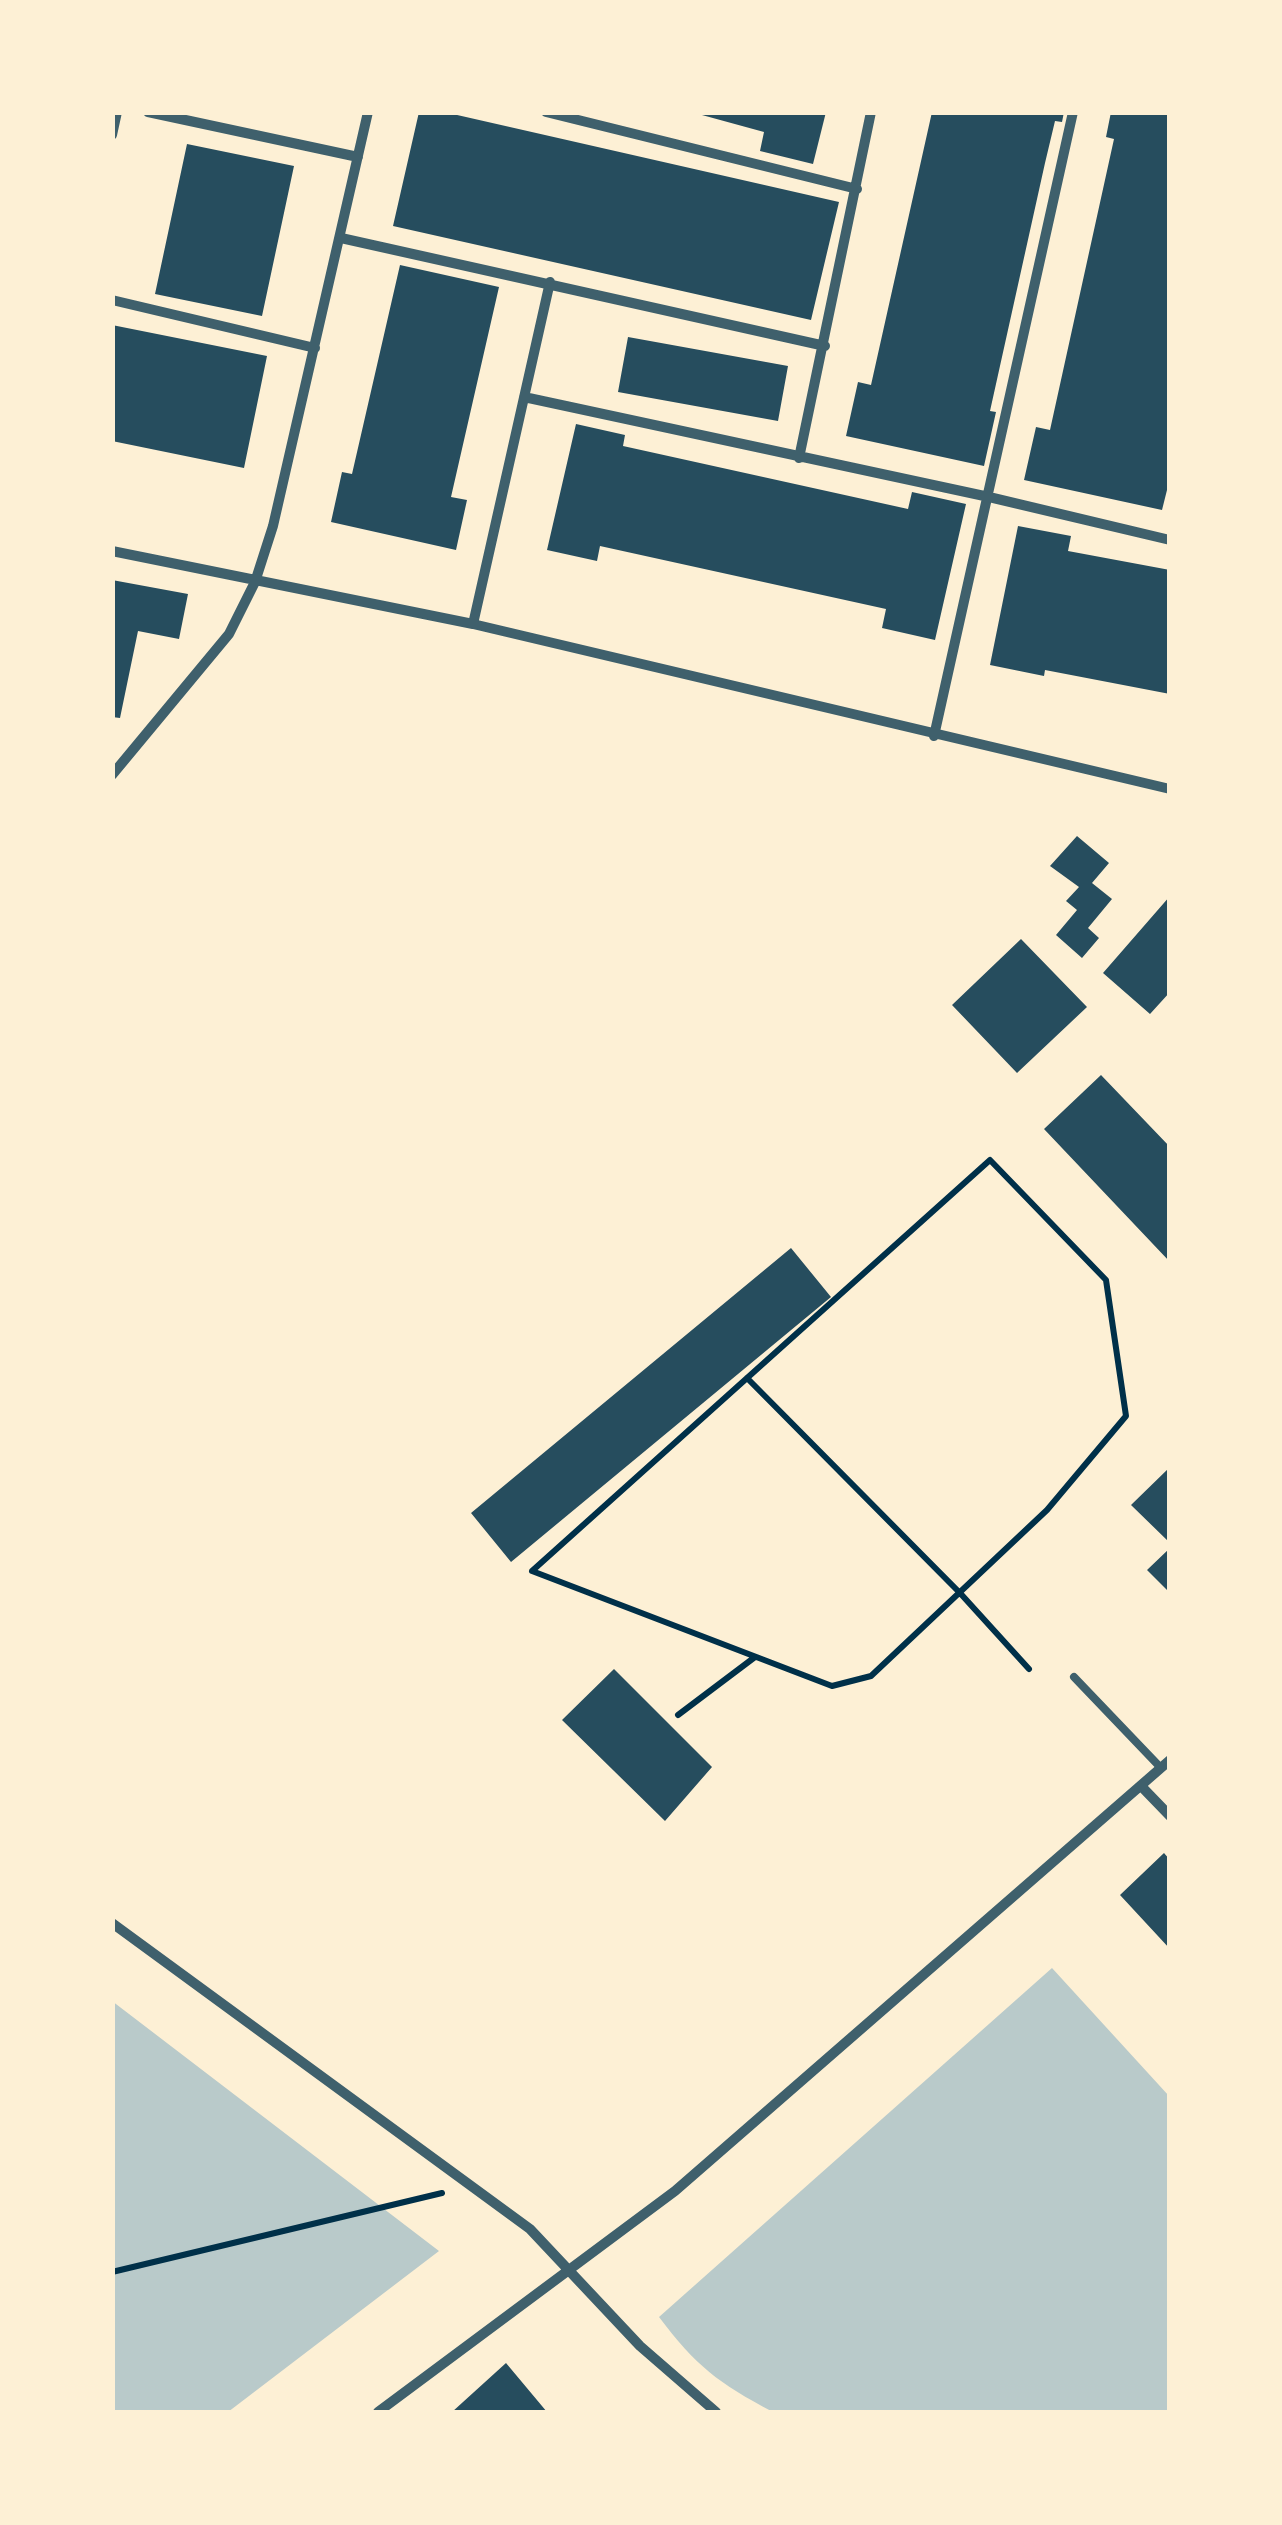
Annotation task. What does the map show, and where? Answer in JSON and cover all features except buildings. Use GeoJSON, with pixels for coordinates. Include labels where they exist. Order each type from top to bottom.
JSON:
{"type":"FeatureCollection","features":[{"type":"Feature","properties":{"kind":"street"},"geometry":{"type":"LineString","coordinates":[[112,135],[118,112]]}},
{"type":"Feature","properties":{"kind":"street"},"geometry":{"type":"LineString","coordinates":[[148,112],[358,157]]}},
{"type":"Feature","properties":{"kind":"street"},"geometry":{"type":"LineString","coordinates":[[112,775],[229,634],[255,582],[273,526],[368,112]]}},
{"type":"Feature","properties":{"kind":"street"},"geometry":{"type":"LineString","coordinates":[[546,112],[857,189]]}},
{"type":"Feature","properties":{"kind":"street"},"geometry":{"type":"LineString","coordinates":[[800,458],[872,112]]}},
{"type":"Feature","properties":{"kind":"street"},"geometry":{"type":"LineString","coordinates":[[934,736],[1072,112]]}},
{"type":"Feature","properties":{"kind":"street"},"geometry":{"type":"LineString","coordinates":[[341,238],[825,346]]}},
{"type":"Feature","properties":{"kind":"street"},"geometry":{"type":"LineString","coordinates":[[473,624],[550,282]]}},
{"type":"Feature","properties":{"kind":"street"},"geometry":{"type":"LineString","coordinates":[[112,300],[315,348]]}},
{"type":"Feature","properties":{"kind":"street"},"geometry":{"type":"LineString","coordinates":[[524,398],[1170,540]]}},
{"type":"Feature","properties":{"kind":"street"},"geometry":{"type":"LineString","coordinates":[[112,552],[473,624],[1170,789]]}},
{"type":"Feature","properties":{"kind":"street"},"geometry":{"type":"LineString","coordinates":[[378,2412],[675,2191],[1165,1764]]}},
{"type":"Feature","properties":{"kind":"street"},"geometry":{"type":"LineString","coordinates":[[1141,1786],[1170,1816]]}},
{"type":"Feature","properties":{"kind":"street"},"geometry":{"type":"LineString","coordinates":[[112,1924],[530,2228],[640,2346],[716,2412]]}},
{"type":"Feature","properties":{"kind":"lane"},"geometry":{"type":"LineString","coordinates":[[1074,1678],[1165,1764]]}},
{"type":"Feature","properties":{"kind":"path"},"geometry":{"type":"LineString","coordinates":[[990,1160],[1106,1280],[1126,1416],[1047,1510],[872,1676],[832,1686],[532,1571],[747,1378],[990,1160]]}},
{"type":"Feature","properties":{"kind":"path"},"geometry":{"type":"LineString","coordinates":[[747,1378],[960,1593],[1029,1669]]}},
{"type":"Feature","properties":{"kind":"path"},"geometry":{"type":"LineString","coordinates":[[678,1715],[756,1656]]}},
{"type":"Feature","properties":{"kind":"path"},"geometry":{"type":"LineString","coordinates":[[112,2272],[474,2185]]}},
{"type":"Feature","properties":{"kind":"shaded area"},"geometry":{"type":"Polygon","coordinates":[[[1052,1968],[1169,2096],[1169,2412],[773,2412],[709,2372],[659,2317],[1052,1968]]]}},
{"type":"Feature","properties":{"kind":"shaded area"},"geometry":{"type":"Polygon","coordinates":[[[112,2001],[439,2251],[228,2412],[113,2412],[112,2001]]]}}]}
